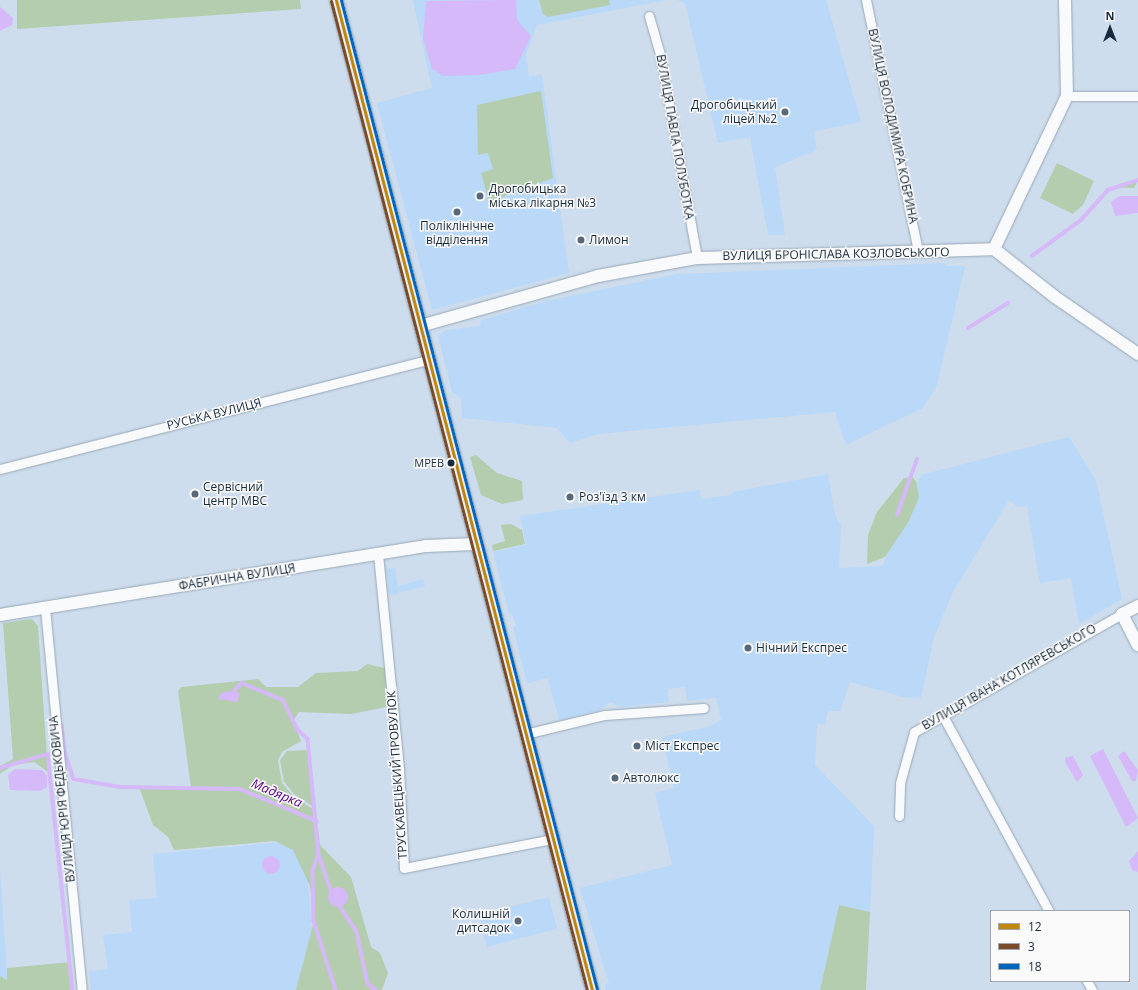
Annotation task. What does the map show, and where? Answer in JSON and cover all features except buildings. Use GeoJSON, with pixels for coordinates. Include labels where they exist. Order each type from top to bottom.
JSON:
{"type":"FeatureCollection","features":[{"type":"Feature","properties":{"kind":"main road"},"geometry":{"type":"LineString","coordinates":[[336,0],[475,544],[592,990]]}},
{"type":"Feature","properties":{"kind":"street","name":"ВУЛИЦЯ ВОЛОДИМИРА КОБРИНА"},"geometry":{"type":"LineString","coordinates":[[866,0],[918,252]]}},
{"type":"Feature","properties":{"kind":"street"},"geometry":{"type":"LineString","coordinates":[[1065,0],[1067,96],[994,249],[1055,297],[1138,354]]}},
{"type":"Feature","properties":{"kind":"street","name":"ВУЛИЦЯ ПАВЛА ПОЛУБОТКА"},"geometry":{"type":"LineString","coordinates":[[649,16],[660,54],[697,258]]}},
{"type":"Feature","properties":{"kind":"street"},"geometry":{"type":"LineString","coordinates":[[1067,96],[1138,96]]}},
{"type":"Feature","properties":{"kind":"street","name":"ВУЛИЦЯ БРОНІСЛАВА КОЗЛОВСЬКОГО"},"geometry":{"type":"LineString","coordinates":[[420,326],[598,276],[697,258],[994,249]]}},
{"type":"Feature","properties":{"kind":"street","name":"РУСЬКА ВУЛИЦЯ"},"geometry":{"type":"LineString","coordinates":[[0,469],[428,360]]}},
{"type":"Feature","properties":{"kind":"street","name":"ФАБРИЧНА ВУЛИЦЯ"},"geometry":{"type":"LineString","coordinates":[[0,615],[378,554],[475,544]]}},
{"type":"Feature","properties":{"kind":"street","name":"ТРУСКАВЕЦЬКИЙ ПРОВУЛОК"},"geometry":{"type":"LineString","coordinates":[[378,554],[399,769],[404,868],[552,839]]}},
{"type":"Feature","properties":{"kind":"street","name":"ВУЛИЦЯ ІВАНА КОТЛЯРЕВСЬКОГО"},"geometry":{"type":"LineString","coordinates":[[899,816],[900,783],[908,746],[914,732],[1138,606]]}},
{"type":"Feature","properties":{"kind":"street","name":"ВУЛИЦЯ ЮРІЯ ФЕДЬКОВИЧА"},"geometry":{"type":"LineString","coordinates":[[45,608],[82,990]]}},
{"type":"Feature","properties":{"kind":"street"},"geometry":{"type":"LineString","coordinates":[[1122,614],[1138,645]]}},
{"type":"Feature","properties":{"kind":"street"},"geometry":{"type":"LineString","coordinates":[[525,734],[605,715],[704,708]]}},
{"type":"Feature","properties":{"kind":"street"},"geometry":{"type":"LineString","coordinates":[[943,716],[1048,910]]}},
{"type":"Feature","properties":{"kind":"shaded area","name":"Дрогобицька міська лікарня №3"},"geometry":{"type":"Polygon","coordinates":[[[413,0],[666,0],[537,25],[526,54],[529,76],[542,75],[569,273],[432,310],[377,103],[432,88],[413,0]]]}},
{"type":"Feature","properties":{"kind":"shaded area"},"geometry":{"type":"Polygon","coordinates":[[[516,0],[517,20],[531,36],[515,69],[480,75],[443,76],[432,69],[423,38],[426,1],[516,0]]]}},
{"type":"Feature","properties":{"kind":"shaded area","name":"Дрогобицький ліцей №2"},"geometry":{"type":"Polygon","coordinates":[[[677,0],[826,0],[861,122],[814,131],[817,150],[775,167],[785,235],[768,235],[750,137],[718,143],[685,3],[677,0]]]}},
{"type":"Feature","properties":{"kind":"shaded area"},"geometry":{"type":"Polygon","coordinates":[[[0,7],[13,18],[12,25],[0,31],[0,7]]]}},
{"type":"Feature","properties":{"kind":"shaded area"},"geometry":{"type":"Polygon","coordinates":[[[1119,196],[1138,196],[1138,213],[1115,216],[1111,202],[1119,196]]]}},
{"type":"Feature","properties":{"kind":"shaded area"},"geometry":{"type":"Polygon","coordinates":[[[945,263],[945,266],[965,266],[937,385],[923,408],[846,445],[835,412],[599,434],[570,443],[557,428],[462,418],[461,398],[452,392],[438,336],[446,330],[480,326],[481,320],[546,301],[677,274],[945,263]]]}},
{"type":"Feature","properties":{"kind":"shaded area"},"geometry":{"type":"Polygon","coordinates":[[[1069,437],[1096,480],[1122,599],[1079,624],[1071,578],[1040,583],[1027,506],[1017,507],[1009,500],[953,592],[934,637],[921,698],[903,697],[850,682],[840,711],[828,711],[825,725],[817,724],[815,765],[874,826],[870,912],[839,905],[820,990],[606,990],[605,984],[609,983],[580,888],[672,865],[655,793],[674,788],[662,737],[711,726],[721,720],[716,698],[687,701],[685,687],[668,689],[669,702],[621,707],[611,702],[598,711],[559,720],[548,678],[527,683],[513,627],[516,626],[512,614],[509,613],[493,552],[526,545],[520,516],[700,490],[701,499],[731,495],[733,492],[828,474],[835,515],[841,525],[839,568],[882,566],[921,475],[1069,437]]]}},
{"type":"Feature","properties":{"kind":"shaded area"},"geometry":{"type":"Polygon","coordinates":[[[395,568],[399,594],[389,595],[386,569],[395,568]]]}},
{"type":"Feature","properties":{"kind":"shaded area"},"geometry":{"type":"Polygon","coordinates":[[[423,579],[425,586],[400,592],[398,586],[423,579]]]}},
{"type":"Feature","properties":{"kind":"shaded area"},"geometry":{"type":"Polygon","coordinates":[[[235,690],[240,694],[237,702],[218,699],[221,693],[235,690]]]}},
{"type":"Feature","properties":{"kind":"shaded area"},"geometry":{"type":"Polygon","coordinates":[[[1103,749],[1138,818],[1126,827],[1090,756],[1103,749]]]}},
{"type":"Feature","properties":{"kind":"shaded area"},"geometry":{"type":"Polygon","coordinates":[[[1124,751],[1138,770],[1136,781],[1132,781],[1118,756],[1124,751]]]}},
{"type":"Feature","properties":{"kind":"shaded area"},"geometry":{"type":"Polygon","coordinates":[[[1073,756],[1083,775],[1077,782],[1065,762],[1065,758],[1073,756]]]}},
{"type":"Feature","properties":{"kind":"shaded area"},"geometry":{"type":"Polygon","coordinates":[[[15,769],[42,770],[47,776],[47,787],[40,791],[10,790],[8,775],[15,769]]]}},
{"type":"Feature","properties":{"kind":"shaded area"},"geometry":{"type":"Polygon","coordinates":[[[304,840],[314,949],[308,990],[91,990],[89,971],[108,969],[103,935],[132,932],[129,900],[157,898],[153,854],[304,840]]]}},
{"type":"Feature","properties":{"kind":"shaded area"},"geometry":{"type":"Polygon","coordinates":[[[1138,851],[1138,872],[1132,870],[1129,861],[1138,851]]]}},
{"type":"Feature","properties":{"kind":"shaded area"},"geometry":{"type":"Polygon","coordinates":[[[271,856],[277,859],[280,865],[277,871],[271,874],[265,871],[262,865],[265,859],[271,856]]]}},
{"type":"Feature","properties":{"kind":"shaded area"},"geometry":{"type":"Polygon","coordinates":[[[0,869],[3,914],[8,990],[0,990],[0,869]]]}},
{"type":"Feature","properties":{"kind":"shaded area"},"geometry":{"type":"Polygon","coordinates":[[[338,887],[345,890],[348,897],[345,904],[338,907],[331,904],[328,897],[331,890],[338,887]]]}},
{"type":"Feature","properties":{"kind":"shaded area","name":"Колишній дитсадок"},"geometry":{"type":"Polygon","coordinates":[[[549,897],[557,929],[487,947],[479,914],[549,897]]]}},
{"type":"Feature","properties":{"kind":"green space"},"geometry":{"type":"Polygon","coordinates":[[[17,0],[300,0],[301,9],[17,29],[17,0]]]}},
{"type":"Feature","properties":{"kind":"green space"},"geometry":{"type":"Polygon","coordinates":[[[539,0],[609,0],[610,5],[548,17],[543,14],[539,0]]]}},
{"type":"Feature","properties":{"kind":"green space"},"geometry":{"type":"Polygon","coordinates":[[[541,91],[553,178],[489,202],[481,173],[493,169],[488,153],[478,155],[477,105],[541,91]]]}},
{"type":"Feature","properties":{"kind":"green space"},"geometry":{"type":"Polygon","coordinates":[[[1057,163],[1094,181],[1083,205],[1073,214],[1040,198],[1057,163]]]}},
{"type":"Feature","properties":{"kind":"green space"},"geometry":{"type":"Polygon","coordinates":[[[1138,180],[1134,188],[1112,187],[1125,182],[1138,180]]]}},
{"type":"Feature","properties":{"kind":"green space"},"geometry":{"type":"Polygon","coordinates":[[[476,455],[497,473],[522,481],[523,500],[502,504],[481,495],[470,457],[476,455]]]}},
{"type":"Feature","properties":{"kind":"green space"},"geometry":{"type":"Polygon","coordinates":[[[912,477],[916,481],[919,497],[909,521],[885,557],[867,564],[868,535],[877,512],[904,478],[912,477]]]}},
{"type":"Feature","properties":{"kind":"green space"},"geometry":{"type":"Polygon","coordinates":[[[511,524],[522,530],[525,544],[493,551],[492,545],[505,541],[501,525],[511,524]]]}},
{"type":"Feature","properties":{"kind":"green space"},"geometry":{"type":"Polygon","coordinates":[[[32,619],[38,626],[48,772],[34,762],[13,765],[0,774],[0,766],[13,759],[3,623],[32,619]]]}},
{"type":"Feature","properties":{"kind":"green space"},"geometry":{"type":"Polygon","coordinates":[[[367,664],[385,668],[386,707],[351,714],[299,712],[293,721],[301,741],[282,752],[278,760],[282,783],[293,796],[316,811],[320,845],[351,877],[371,947],[380,953],[388,973],[382,990],[296,990],[314,921],[310,886],[293,850],[275,841],[174,850],[168,837],[153,825],[139,787],[191,788],[178,691],[181,687],[258,679],[266,687],[298,687],[316,673],[358,671],[367,664]]]}},
{"type":"Feature","properties":{"kind":"green space"},"geometry":{"type":"Polygon","coordinates":[[[307,750],[314,807],[294,794],[284,782],[280,760],[287,751],[307,750]]]}},
{"type":"Feature","properties":{"kind":"green space"},"geometry":{"type":"Polygon","coordinates":[[[839,905],[870,912],[866,990],[820,990],[839,905]]]}},
{"type":"Feature","properties":{"kind":"green space"},"geometry":{"type":"Polygon","coordinates":[[[71,962],[73,990],[0,990],[0,976],[7,980],[7,968],[71,962]]]}},
{"type":"Feature","properties":{"kind":"waterway"},"geometry":{"type":"LineString","coordinates":[[1032,256],[1081,220],[1108,190],[1138,180]]}},
{"type":"Feature","properties":{"kind":"waterway"},"geometry":{"type":"LineString","coordinates":[[968,328],[1008,303]]}},
{"type":"Feature","properties":{"kind":"waterway"},"geometry":{"type":"LineString","coordinates":[[897,515],[917,459]]}},
{"type":"Feature","properties":{"kind":"waterway"},"geometry":{"type":"LineString","coordinates":[[235,690],[242,683],[283,700],[298,730],[308,739],[319,855],[332,893]]}},
{"type":"Feature","properties":{"kind":"waterway","name":"Мадярка"},"geometry":{"type":"LineString","coordinates":[[62,725],[65,752],[74,779],[121,787],[240,789],[317,821]]}},
{"type":"Feature","properties":{"kind":"waterway"},"geometry":{"type":"LineString","coordinates":[[0,768],[48,754],[73,990]]}},
{"type":"Feature","properties":{"kind":"waterway"},"geometry":{"type":"LineString","coordinates":[[319,855],[313,871],[314,921],[336,990]]}},
{"type":"Feature","properties":{"kind":"waterway","name":"Мадярка"},"geometry":{"type":"LineString","coordinates":[[337,902],[357,932],[368,984],[376,990]]}},
{"type":"Feature","properties":{"kind":"transit line","name":"12"},"geometry":{"type":"LineString","coordinates":[[336,0],[592,990]]}},
{"type":"Feature","properties":{"kind":"transit line","name":"18"},"geometry":{"type":"LineString","coordinates":[[341,0],[597,989]]}},
{"type":"Feature","properties":{"kind":"transit line","name":"3"},"geometry":{"type":"LineString","coordinates":[[331,1],[587,990]]}},
{"type":"Feature","properties":{"kind":"place","name":"Дрогобицький ліцей №2"},"geometry":{"type":"Point","coordinates":[785,112]}},
{"type":"Feature","properties":{"kind":"place","name":"Дрогобицька міська лікарня №3"},"geometry":{"type":"Point","coordinates":[480,196]}},
{"type":"Feature","properties":{"kind":"place","name":"Поліклінічне відділення"},"geometry":{"type":"Point","coordinates":[457,212]}},
{"type":"Feature","properties":{"kind":"place","name":"Лимон"},"geometry":{"type":"Point","coordinates":[581,240]}},
{"type":"Feature","properties":{"kind":"place","name":"МРЕВ"},"geometry":{"type":"Point","coordinates":[451,463]}},
{"type":"Feature","properties":{"kind":"place","name":"Сервісний центр МВС"},"geometry":{"type":"Point","coordinates":[195,494]}},
{"type":"Feature","properties":{"kind":"place","name":"Роз'їзд 3 км"},"geometry":{"type":"Point","coordinates":[570,497]}},
{"type":"Feature","properties":{"kind":"place","name":"Нічний Експрес"},"geometry":{"type":"Point","coordinates":[748,648]}},
{"type":"Feature","properties":{"kind":"place","name":"Міст Експрес"},"geometry":{"type":"Point","coordinates":[637,746]}},
{"type":"Feature","properties":{"kind":"place","name":"Автолюкс"},"geometry":{"type":"Point","coordinates":[615,778]}},
{"type":"Feature","properties":{"kind":"place","name":"Колишній дитсадок"},"geometry":{"type":"Point","coordinates":[518,921]}}]}
